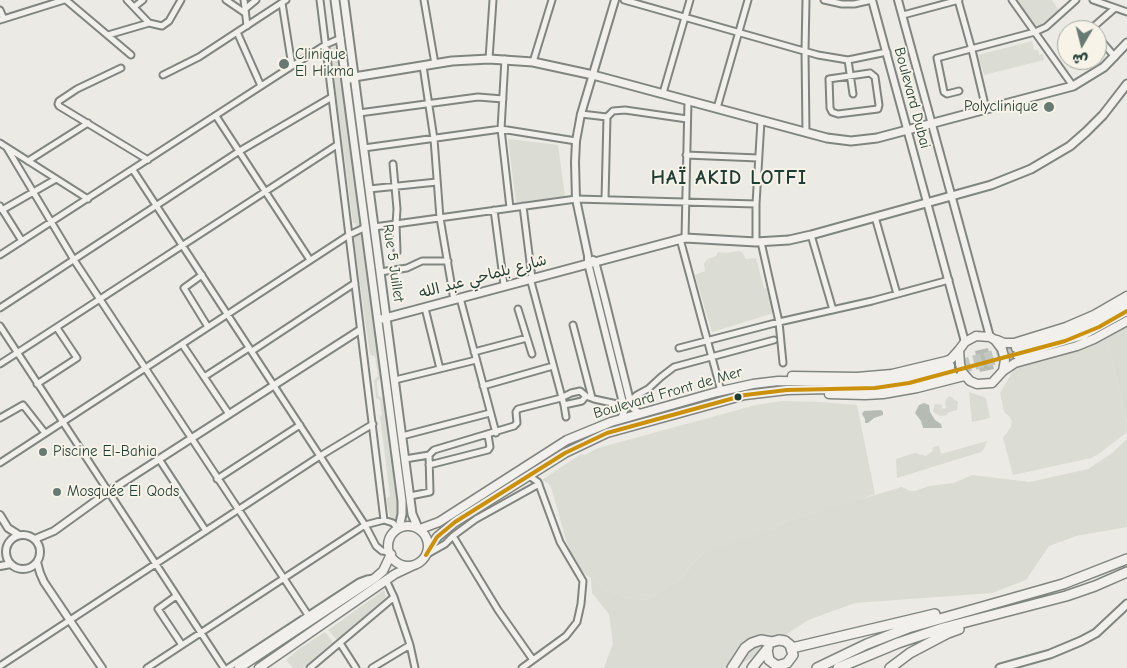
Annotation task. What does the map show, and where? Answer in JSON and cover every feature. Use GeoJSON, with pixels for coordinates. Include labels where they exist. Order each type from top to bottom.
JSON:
{"type":"FeatureCollection","features":[{"type":"Feature","properties":{"kind":"highway"},"geometry":{"type":"LineString","coordinates":[[817,668],[867,644],[908,628],[1072,581],[1127,559]]}},
{"type":"Feature","properties":{"kind":"highway"},"geometry":{"type":"LineString","coordinates":[[838,668],[898,643],[943,628],[1066,596],[1127,572]]}},
{"type":"Feature","properties":{"kind":"highway"},"geometry":{"type":"LineString","coordinates":[[792,648],[952,610],[1011,599]]}},
{"type":"Feature","properties":{"kind":"highway"},"geometry":{"type":"LineString","coordinates":[[890,668],[910,653],[948,633],[1014,610]]}},
{"type":"Feature","properties":{"kind":"highway"},"geometry":{"type":"LineString","coordinates":[[732,668],[739,655],[752,643],[761,640],[772,642],[779,640],[785,641],[792,648],[792,658],[787,664],[781,666],[763,663],[752,667]]}},
{"type":"Feature","properties":{"kind":"highway"},"geometry":{"type":"LineString","coordinates":[[752,667],[772,642]]}},
{"type":"Feature","properties":{"kind":"highway"},"geometry":{"type":"LineString","coordinates":[[767,650],[767,657],[774,664]]}},
{"type":"Feature","properties":{"kind":"main road","name":"Rue 5 Juillet"},"geometry":{"type":"LineString","coordinates":[[335,0],[402,501],[399,528]]}},
{"type":"Feature","properties":{"kind":"main road","name":"Rue 5 Juillet"},"geometry":{"type":"LineString","coordinates":[[344,0],[412,514],[419,529]]}},
{"type":"Feature","properties":{"kind":"main road"},"geometry":{"type":"LineString","coordinates":[[347,80],[354,77],[452,61],[505,59],[533,62],[663,93],[806,133],[850,141],[878,138],[1073,86],[1092,76],[1115,57],[1127,42]]}},
{"type":"Feature","properties":{"kind":"main road","name":"شارع بلماحي عبد الله"},"geometry":{"type":"LineString","coordinates":[[378,320],[504,286],[590,260],[682,238],[774,242],[811,235],[1011,178],[1050,159],[1086,132],[1103,115],[1127,84]]}},
{"type":"Feature","properties":{"kind":"main road"},"geometry":{"type":"LineString","coordinates":[[753,384],[784,377],[857,377],[892,374],[952,359],[965,342],[976,336],[992,338],[1004,343],[1014,343],[1066,327],[1094,315],[1127,296]]}},
{"type":"Feature","properties":{"kind":"main road"},"geometry":{"type":"LineString","coordinates":[[1127,304],[1076,330],[1016,351],[1082,335],[1127,311]]}},
{"type":"Feature","properties":{"kind":"main road"},"geometry":{"type":"LineString","coordinates":[[1003,371],[1021,361],[1086,342],[1127,321]]}},
{"type":"Feature","properties":{"kind":"main road"},"geometry":{"type":"LineString","coordinates":[[959,350],[960,364],[964,376],[977,384],[988,385],[999,378],[1003,371],[1005,360],[1002,349],[992,338]]}},
{"type":"Feature","properties":{"kind":"main road","name":"Boulevard Front de Mer"},"geometry":{"type":"LineString","coordinates":[[419,529],[440,522],[568,440],[593,428],[621,419],[753,384],[778,381],[881,382],[951,369],[909,383],[875,388],[787,390]]}},
{"type":"Feature","properties":{"kind":"main road"},"geometry":{"type":"LineString","coordinates":[[259,668],[386,580],[420,562],[437,537],[447,528],[565,453],[608,433],[674,413],[745,395],[787,390],[840,395],[874,394],[901,391],[964,376]]}},
{"type":"Feature","properties":{"kind":"main road"},"geometry":{"type":"LineString","coordinates":[[239,668],[383,571],[390,553],[390,538],[399,528],[410,526],[423,532],[428,541],[426,555]]}},
{"type":"Feature","properties":{"kind":"main road"},"geometry":{"type":"LineString","coordinates":[[390,553],[403,564],[414,565]]}},
{"type":"Feature","properties":{"kind":"main road"},"geometry":{"type":"LineString","coordinates":[[1000,668],[1050,654],[1081,641],[1096,633],[1127,604]]}},
{"type":"Feature","properties":{"kind":"street"},"geometry":{"type":"LineString","coordinates":[[0,10],[2,20],[65,0],[131,55]]}},
{"type":"Feature","properties":{"kind":"street"},"geometry":{"type":"LineString","coordinates":[[126,0],[149,23],[158,26],[165,25],[181,0]]}},
{"type":"Feature","properties":{"kind":"street"},"geometry":{"type":"LineString","coordinates":[[134,7],[143,0]]}},
{"type":"Feature","properties":{"kind":"street"},"geometry":{"type":"LineString","coordinates":[[227,0],[245,11]]}},
{"type":"Feature","properties":{"kind":"street"},"geometry":{"type":"LineString","coordinates":[[244,0],[247,26]]}},
{"type":"Feature","properties":{"kind":"street"},"geometry":{"type":"LineString","coordinates":[[245,11],[256,0]]}},
{"type":"Feature","properties":{"kind":"street"},"geometry":{"type":"LineString","coordinates":[[320,0],[384,520]]}},
{"type":"Feature","properties":{"kind":"street"},"geometry":{"type":"LineString","coordinates":[[424,0],[435,64]]}},
{"type":"Feature","properties":{"kind":"street"},"geometry":{"type":"LineString","coordinates":[[489,59],[493,0]]}},
{"type":"Feature","properties":{"kind":"street"},"geometry":{"type":"LineString","coordinates":[[533,62],[552,0]]}},
{"type":"Feature","properties":{"kind":"street"},"geometry":{"type":"LineString","coordinates":[[615,0],[581,114],[576,141],[575,162],[576,199],[623,403],[624,411],[621,419]]}},
{"type":"Feature","properties":{"kind":"street"},"geometry":{"type":"LineString","coordinates":[[624,0],[805,51],[848,60],[887,52]]}},
{"type":"Feature","properties":{"kind":"street"},"geometry":{"type":"LineString","coordinates":[[663,93],[690,0]]}},
{"type":"Feature","properties":{"kind":"street"},"geometry":{"type":"LineString","coordinates":[[717,108],[748,0]]}},
{"type":"Feature","properties":{"kind":"street"},"geometry":{"type":"LineString","coordinates":[[806,0],[806,133]]}},
{"type":"Feature","properties":{"kind":"street"},"geometry":{"type":"LineString","coordinates":[[824,0],[842,4],[854,4],[872,0]]}},
{"type":"Feature","properties":{"kind":"street","name":"Boulevard Dubai"},"geometry":{"type":"LineString","coordinates":[[872,0],[965,342]]}},
{"type":"Feature","properties":{"kind":"street"},"geometry":{"type":"LineString","coordinates":[[898,0],[950,196],[992,338]]}},
{"type":"Feature","properties":{"kind":"street"},"geometry":{"type":"LineString","coordinates":[[903,15],[958,0],[986,109]]}},
{"type":"Feature","properties":{"kind":"street"},"geometry":{"type":"LineString","coordinates":[[1012,0],[1073,86]]}},
{"type":"Feature","properties":{"kind":"street"},"geometry":{"type":"LineString","coordinates":[[959,91],[945,94],[937,58],[1034,32],[1052,22],[1076,0]]}},
{"type":"Feature","properties":{"kind":"street"},"geometry":{"type":"LineString","coordinates":[[1093,0],[1127,12]]}},
{"type":"Feature","properties":{"kind":"street"},"geometry":{"type":"LineString","coordinates":[[163,75],[199,57],[284,1],[292,66]]}},
{"type":"Feature","properties":{"kind":"street"},"geometry":{"type":"LineString","coordinates":[[1102,20],[1115,8]]}},
{"type":"Feature","properties":{"kind":"street"},"geometry":{"type":"LineString","coordinates":[[108,35],[149,23]]}},
{"type":"Feature","properties":{"kind":"street"},"geometry":{"type":"LineString","coordinates":[[237,32],[261,86]]}},
{"type":"Feature","properties":{"kind":"street"},"geometry":{"type":"LineString","coordinates":[[0,255],[325,45],[341,38]]}},
{"type":"Feature","properties":{"kind":"street"},"geometry":{"type":"LineString","coordinates":[[1107,48],[1115,57]]}},
{"type":"Feature","properties":{"kind":"street"},"geometry":{"type":"LineString","coordinates":[[505,59],[501,129],[510,208]]}},
{"type":"Feature","properties":{"kind":"street"},"geometry":{"type":"LineString","coordinates":[[848,60],[853,94]]}},
{"type":"Feature","properties":{"kind":"street"},"geometry":{"type":"LineString","coordinates":[[424,66],[434,140],[440,218],[448,261],[457,299],[474,352],[496,433]]}},
{"type":"Feature","properties":{"kind":"street"},"geometry":{"type":"LineString","coordinates":[[121,68],[78,89],[59,101],[59,106],[148,160]]}},
{"type":"Feature","properties":{"kind":"street"},"geometry":{"type":"LineString","coordinates":[[870,73],[874,75],[878,109],[838,114],[832,112],[829,79],[850,75],[870,73]]}},
{"type":"Feature","properties":{"kind":"street"},"geometry":{"type":"LineString","coordinates":[[0,308],[238,152],[332,97]]}},
{"type":"Feature","properties":{"kind":"street"},"geometry":{"type":"LineString","coordinates":[[359,113],[478,97],[503,98]]}},
{"type":"Feature","properties":{"kind":"street"},"geometry":{"type":"LineString","coordinates":[[688,100],[682,238],[721,391]]}},
{"type":"Feature","properties":{"kind":"street"},"geometry":{"type":"LineString","coordinates":[[604,199],[607,117],[613,111],[625,110],[687,119]]}},
{"type":"Feature","properties":{"kind":"street"},"geometry":{"type":"LineString","coordinates":[[581,114],[607,117]]}},
{"type":"Feature","properties":{"kind":"street"},"geometry":{"type":"LineString","coordinates":[[216,116],[310,260]]}},
{"type":"Feature","properties":{"kind":"street"},"geometry":{"type":"LineString","coordinates":[[761,121],[756,204],[758,242],[779,322],[783,363]]}},
{"type":"Feature","properties":{"kind":"street"},"geometry":{"type":"LineString","coordinates":[[28,161],[88,124]]}},
{"type":"Feature","properties":{"kind":"street"},"geometry":{"type":"LineString","coordinates":[[364,148],[434,140],[501,129],[576,141]]}},
{"type":"Feature","properties":{"kind":"street"},"geometry":{"type":"LineString","coordinates":[[0,143],[88,199]]}},
{"type":"Feature","properties":{"kind":"street"},"geometry":{"type":"LineString","coordinates":[[0,364],[337,145]]}},
{"type":"Feature","properties":{"kind":"street"},"geometry":{"type":"LineString","coordinates":[[7,148],[74,260],[308,615]]}},
{"type":"Feature","properties":{"kind":"street"},"geometry":{"type":"LineString","coordinates":[[686,155],[758,158]]}},
{"type":"Feature","properties":{"kind":"street"},"geometry":{"type":"LineString","coordinates":[[393,164],[397,209],[397,252]]}},
{"type":"Feature","properties":{"kind":"street"},"geometry":{"type":"LineString","coordinates":[[133,170],[379,549],[390,553]]}},
{"type":"Feature","properties":{"kind":"street"},"geometry":{"type":"LineString","coordinates":[[22,241],[1,208],[56,179]]}},
{"type":"Feature","properties":{"kind":"street"},"geometry":{"type":"LineString","coordinates":[[369,189],[437,182]]}},
{"type":"Feature","properties":{"kind":"street"},"geometry":{"type":"LineString","coordinates":[[374,227],[576,199],[756,204]]}},
{"type":"Feature","properties":{"kind":"street"},"geometry":{"type":"LineString","coordinates":[[523,206],[531,278],[566,417]]}},
{"type":"Feature","properties":{"kind":"street"},"geometry":{"type":"LineString","coordinates":[[494,210],[504,286]]}},
{"type":"Feature","properties":{"kind":"street"},"geometry":{"type":"LineString","coordinates":[[875,217],[897,294]]}},
{"type":"Feature","properties":{"kind":"street"},"geometry":{"type":"LineString","coordinates":[[0,463],[310,260],[349,235],[366,227]]}},
{"type":"Feature","properties":{"kind":"street"},"geometry":{"type":"LineString","coordinates":[[811,235],[833,310]]}},
{"type":"Feature","properties":{"kind":"street"},"geometry":{"type":"LineString","coordinates":[[380,272],[406,268],[422,260],[448,261]]}},
{"type":"Feature","properties":{"kind":"street"},"geometry":{"type":"LineString","coordinates":[[590,260],[630,401],[633,408],[640,414]]}},
{"type":"Feature","properties":{"kind":"street"},"geometry":{"type":"LineString","coordinates":[[202,275],[184,288],[208,327]]}},
{"type":"Feature","properties":{"kind":"street"},"geometry":{"type":"LineString","coordinates":[[679,348],[949,280]]}},
{"type":"Feature","properties":{"kind":"street"},"geometry":{"type":"LineString","coordinates":[[204,377],[355,283]]}},
{"type":"Feature","properties":{"kind":"street"},"geometry":{"type":"LineString","coordinates":[[425,308],[440,369]]}},
{"type":"Feature","properties":{"kind":"street"},"geometry":{"type":"LineString","coordinates":[[518,308],[532,354]]}},
{"type":"Feature","properties":{"kind":"street"},"geometry":{"type":"LineString","coordinates":[[573,325],[592,398]]}},
{"type":"Feature","properties":{"kind":"street"},"geometry":{"type":"LineString","coordinates":[[0,326],[224,668]]}},
{"type":"Feature","properties":{"kind":"street"},"geometry":{"type":"LineString","coordinates":[[37,384],[77,358],[57,328]]}},
{"type":"Feature","properties":{"kind":"street"},"geometry":{"type":"LineString","coordinates":[[35,539],[49,533],[108,492],[360,330]]}},
{"type":"Feature","properties":{"kind":"street"},"geometry":{"type":"LineString","coordinates":[[474,352],[527,338]]}},
{"type":"Feature","properties":{"kind":"street"},"geometry":{"type":"LineString","coordinates":[[405,459],[429,455],[434,450],[488,436],[515,426],[518,409],[561,398],[571,393],[580,391],[586,396],[617,404],[630,401],[648,389],[674,367],[774,340]]}},
{"type":"Feature","properties":{"kind":"street"},"geometry":{"type":"LineString","coordinates":[[182,344],[229,414]]}},
{"type":"Feature","properties":{"kind":"street"},"geometry":{"type":"LineString","coordinates":[[395,380],[476,360]]}},
{"type":"Feature","properties":{"kind":"street"},"geometry":{"type":"LineString","coordinates":[[483,386],[553,366]]}},
{"type":"Feature","properties":{"kind":"street"},"geometry":{"type":"LineString","coordinates":[[564,405],[582,401],[586,396]]}},
{"type":"Feature","properties":{"kind":"street"},"geometry":{"type":"LineString","coordinates":[[0,418],[23,405],[45,433]]}},
{"type":"Feature","properties":{"kind":"street"},"geometry":{"type":"LineString","coordinates":[[402,436],[490,413]]}},
{"type":"Feature","properties":{"kind":"street"},"geometry":{"type":"LineString","coordinates":[[0,666],[320,456],[373,424]]}},
{"type":"Feature","properties":{"kind":"street"},"geometry":{"type":"LineString","coordinates":[[217,479],[300,425]]}},
{"type":"Feature","properties":{"kind":"street"},"geometry":{"type":"LineString","coordinates":[[429,465],[488,450],[490,446],[488,436]]}},
{"type":"Feature","properties":{"kind":"street"},"geometry":{"type":"LineString","coordinates":[[410,496],[430,492],[429,455]]}},
{"type":"Feature","properties":{"kind":"street"},"geometry":{"type":"LineString","coordinates":[[159,459],[206,531]]}},
{"type":"Feature","properties":{"kind":"street"},"geometry":{"type":"LineString","coordinates":[[522,668],[566,636],[577,622],[583,581],[560,542],[539,484],[529,476]]}},
{"type":"Feature","properties":{"kind":"street"},"geometry":{"type":"LineString","coordinates":[[426,555],[446,544],[453,536],[476,520],[539,484]]}},
{"type":"Feature","properties":{"kind":"street"},"geometry":{"type":"LineString","coordinates":[[0,515],[8,528],[10,540]]}},
{"type":"Feature","properties":{"kind":"street"},"geometry":{"type":"LineString","coordinates":[[147,668],[365,525],[384,520],[393,523],[399,528]]}},
{"type":"Feature","properties":{"kind":"street"},"geometry":{"type":"LineString","coordinates":[[8,528],[19,535]]}},
{"type":"Feature","properties":{"kind":"street"},"geometry":{"type":"LineString","coordinates":[[39,546],[49,533]]}},
{"type":"Feature","properties":{"kind":"street"},"geometry":{"type":"LineString","coordinates":[[0,566],[6,556],[10,540],[19,535],[28,535],[35,539],[40,552],[37,562],[40,573],[102,668]]}},
{"type":"Feature","properties":{"kind":"street"},"geometry":{"type":"LineString","coordinates":[[453,536],[498,610],[533,660]]}},
{"type":"Feature","properties":{"kind":"street"},"geometry":{"type":"LineString","coordinates":[[6,556],[11,564],[22,569],[29,568],[37,562]]}},
{"type":"Feature","properties":{"kind":"street"},"geometry":{"type":"LineString","coordinates":[[0,566],[11,564]]}},
{"type":"Feature","properties":{"kind":"street"},"geometry":{"type":"LineString","coordinates":[[29,568],[40,573]]}},
{"type":"Feature","properties":{"kind":"street"},"geometry":{"type":"LineString","coordinates":[[228,668],[359,582],[375,578]]}},
{"type":"Feature","properties":{"kind":"street"},"geometry":{"type":"LineString","coordinates":[[386,580],[394,596],[410,644],[415,668]]}},
{"type":"Feature","properties":{"kind":"street"},"geometry":{"type":"LineString","coordinates":[[176,596],[158,609],[182,645]]}},
{"type":"Feature","properties":{"kind":"street"},"geometry":{"type":"LineString","coordinates":[[310,668],[394,596]]}},
{"type":"Feature","properties":{"kind":"street"},"geometry":{"type":"LineString","coordinates":[[340,643],[356,668]]}},
{"type":"Feature","properties":{"kind":"street"},"geometry":{"type":"LineString","coordinates":[[372,668],[410,644]]}},
{"type":"Feature","properties":{"kind":"street"},"geometry":{"type":"LineString","coordinates":[[1018,668],[1027,660]]}},
{"type":"Feature","properties":{"kind":"shaded area"},"geometry":{"type":"Polygon","coordinates":[[[1017,0],[1052,0],[1059,11],[1037,28],[1017,0]]]}},
{"type":"Feature","properties":{"kind":"shaded area"},"geometry":{"type":"Polygon","coordinates":[[[1032,41],[1034,50],[1038,50],[1039,55],[1043,54],[1044,60],[984,75],[978,55],[1032,41]]]}},
{"type":"Feature","properties":{"kind":"shaded area"},"geometry":{"type":"Polygon","coordinates":[[[335,47],[345,96],[381,373],[381,378],[377,381],[378,396],[384,399],[399,503],[398,519],[390,516],[386,498],[390,497],[380,416],[382,415],[380,400],[376,398],[374,380],[378,376],[375,356],[370,355],[353,234],[357,233],[356,223],[353,223],[330,48],[335,47]]]}},
{"type":"Feature","properties":{"kind":"shaded area"},"geometry":{"type":"Polygon","coordinates":[[[508,139],[558,145],[565,197],[516,202],[508,139]]]}},
{"type":"Feature","properties":{"kind":"shaded area"},"geometry":{"type":"Polygon","coordinates":[[[739,251],[743,253],[746,259],[756,258],[764,289],[767,288],[774,313],[712,332],[695,275],[705,271],[704,263],[716,256],[718,252],[739,251]]]}},
{"type":"Feature","properties":{"kind":"shaded area"},"geometry":{"type":"Polygon","coordinates":[[[1127,325],[1127,423],[1107,336],[1127,325]]]}},
{"type":"Feature","properties":{"kind":"shaded area"},"geometry":{"type":"Polygon","coordinates":[[[1107,336],[1127,423],[1127,432],[1091,458],[1013,475],[1003,438],[1011,427],[1012,421],[1004,412],[1000,393],[1014,369],[1077,349],[1107,336]]]}},
{"type":"Feature","properties":{"kind":"shaded area"},"geometry":{"type":"Polygon","coordinates":[[[988,348],[994,369],[980,372],[975,351],[988,348]]]}},
{"type":"Feature","properties":{"kind":"shaded area"},"geometry":{"type":"Polygon","coordinates":[[[969,392],[986,398],[990,418],[972,422],[969,392]]]}},
{"type":"Feature","properties":{"kind":"shaded area"},"geometry":{"type":"Polygon","coordinates":[[[950,396],[958,402],[957,410],[941,416],[936,414],[933,411],[935,404],[942,405],[942,409],[946,408],[945,402],[950,396]]]}},
{"type":"Feature","properties":{"kind":"shaded area"},"geometry":{"type":"Polygon","coordinates":[[[782,401],[857,405],[875,494],[787,521],[752,537],[708,551],[699,556],[682,578],[647,600],[627,598],[607,590],[581,571],[569,550],[551,487],[542,480],[581,454],[585,455],[598,448],[756,405],[782,401]]]}},
{"type":"Feature","properties":{"kind":"shaded area"},"geometry":{"type":"Polygon","coordinates":[[[924,403],[929,405],[930,412],[935,420],[941,424],[942,428],[923,428],[921,421],[915,413],[919,405],[924,403]]]}},
{"type":"Feature","properties":{"kind":"shaded area"},"geometry":{"type":"Polygon","coordinates":[[[881,410],[883,415],[865,423],[862,414],[864,411],[881,410]]]}},
{"type":"Feature","properties":{"kind":"shaded area"},"geometry":{"type":"Polygon","coordinates":[[[1127,439],[1127,527],[1076,536],[1049,546],[1026,580],[992,593],[855,603],[808,620],[736,668],[604,668],[613,643],[609,614],[592,593],[591,578],[607,590],[627,598],[647,600],[682,578],[699,556],[708,551],[773,529],[787,521],[902,487],[915,491],[929,486],[954,483],[972,475],[1030,482],[1088,469],[1111,454],[1127,439]]]}},
{"type":"Feature","properties":{"kind":"shaded area"},"geometry":{"type":"Polygon","coordinates":[[[987,441],[981,452],[897,478],[896,459],[915,453],[926,456],[932,451],[933,447],[939,446],[941,454],[987,441]]]}},
{"type":"Feature","properties":{"kind":"shaded area"},"geometry":{"type":"Polygon","coordinates":[[[384,590],[386,597],[337,640],[328,630],[384,590]]]}},
{"type":"Feature","properties":{"kind":"shaded area"},"geometry":{"type":"Polygon","coordinates":[[[325,632],[333,642],[303,668],[293,668],[286,660],[325,632]]]}},
{"type":"Feature","properties":{"kind":"tunnel"},"geometry":{"type":"LineString","coordinates":[[950,366],[1016,348]]}},
{"type":"Feature","properties":{"kind":"tunnel"},"geometry":{"type":"LineString","coordinates":[[952,372],[1017,355]]}},
{"type":"Feature","properties":{"kind":"transit line"},"geometry":{"type":"LineString","coordinates":[[426,555],[437,537],[455,522],[565,453],[607,433],[745,395],[787,390],[875,388],[909,383],[1065,341],[1099,327],[1127,311]]}},
{"type":"Feature","properties":{"kind":"place","name":"Clinique El Hikma"},"geometry":{"type":"Point","coordinates":[284,64]}},
{"type":"Feature","properties":{"kind":"place","name":"Polyclinique"},"geometry":{"type":"Point","coordinates":[1049,107]}},
{"type":"Feature","properties":{"kind":"place","name":"Piscine El-Bahia"},"geometry":{"type":"Point","coordinates":[43,452]}},
{"type":"Feature","properties":{"kind":"place","name":"Mosquée El Qods"},"geometry":{"type":"Point","coordinates":[57,492]}},
{"type":"Feature","properties":{"kind":"district","name":"HAÏ AKID LOTFI"},"geometry":{"type":"Point","coordinates":[729,178]}}]}
